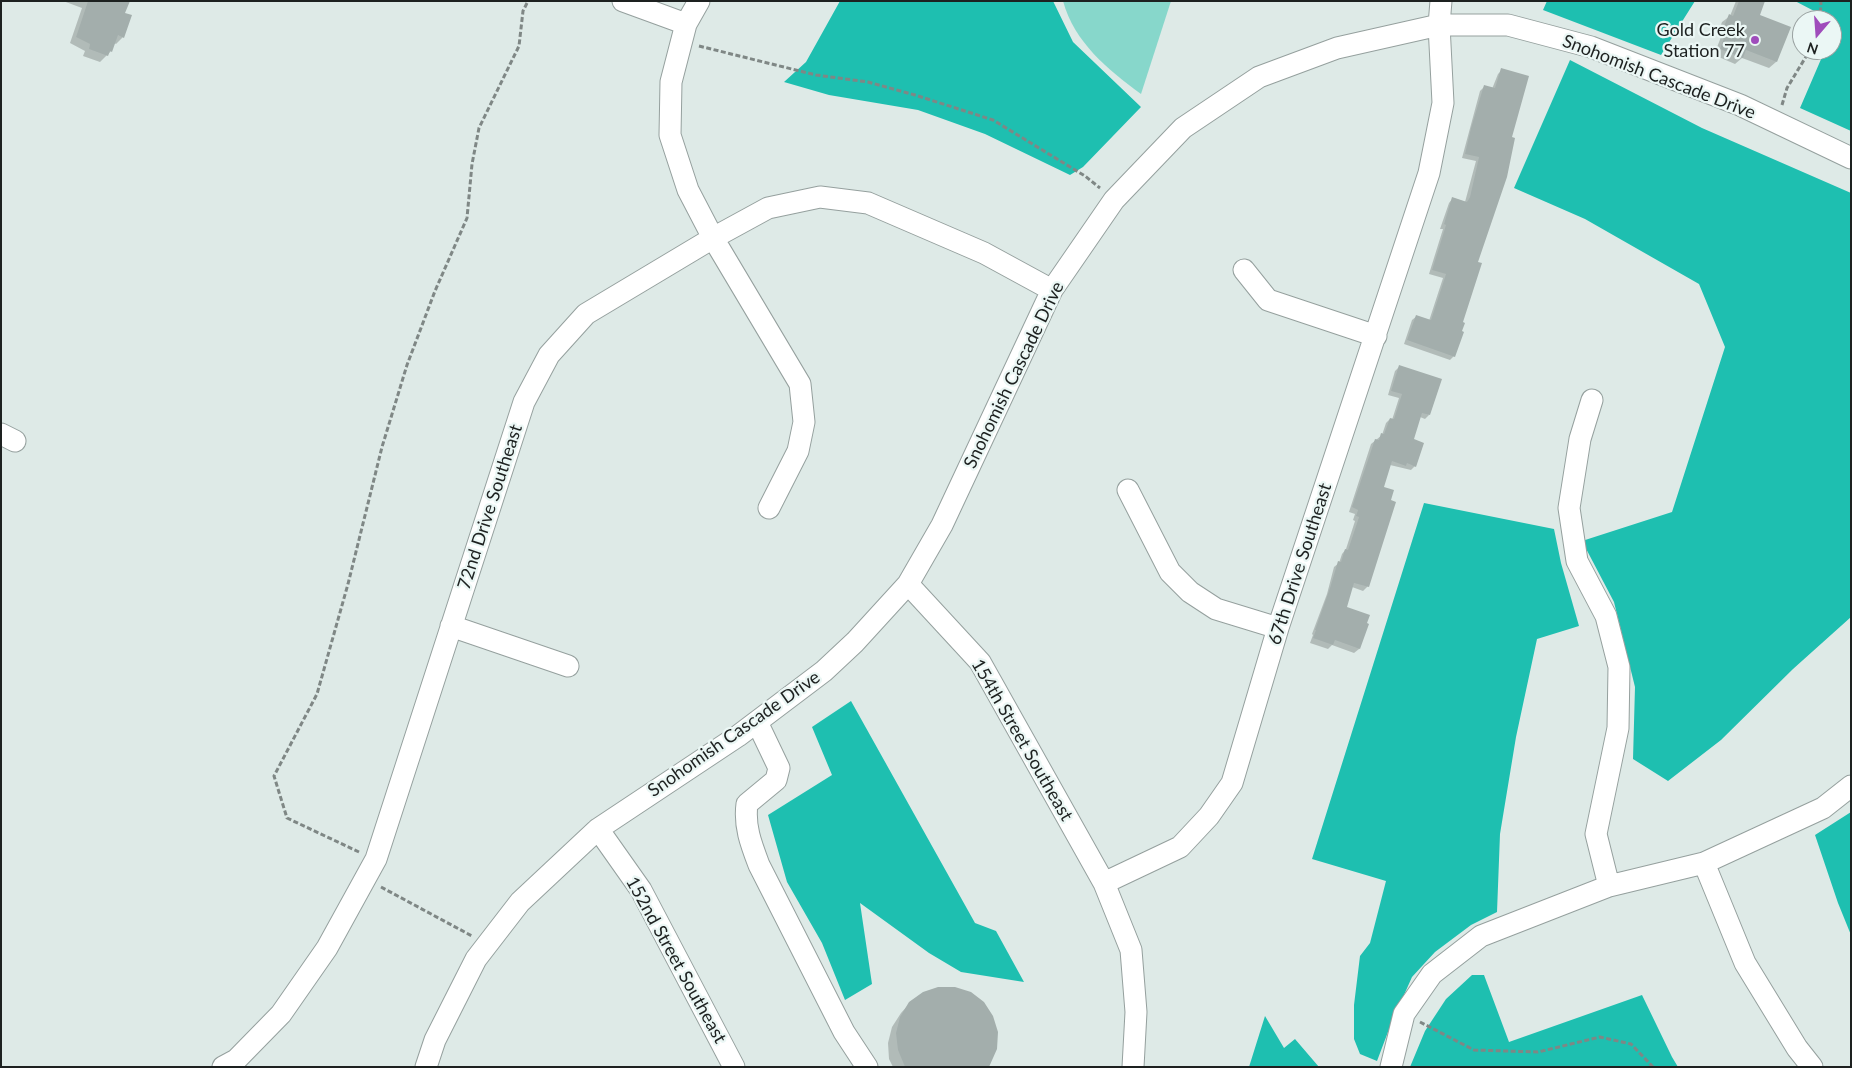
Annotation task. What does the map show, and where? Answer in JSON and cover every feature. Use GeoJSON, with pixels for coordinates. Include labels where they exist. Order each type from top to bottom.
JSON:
{"type":"FeatureCollection","features":[{"type":"Feature","properties":{"kind":"street"},"geometry":{"type":"LineString","coordinates":[[623,1],[683,33]]}},
{"type":"Feature","properties":{"kind":"street"},"geometry":{"type":"LineString","coordinates":[[699,1],[683,33],[671,82],[670,135],[688,190],[712,238],[800,384],[804,422],[798,451],[768,508]]}},
{"type":"Feature","properties":{"kind":"street","name":"67th Drive Southeast"},"geometry":{"type":"LineString","coordinates":[[1104,882],[1180,848],[1209,816],[1232,783],[1278,628],[1429,173],[1443,103],[1439,25],[1441,1]]}},
{"type":"Feature","properties":{"kind":"street","name":"Snohomish Cascade Drive"},"geometry":{"type":"LineString","coordinates":[[426,1067],[439,1032],[476,959],[520,902],[598,829],[757,722],[824,671],[855,642],[908,584],[942,525],[1052,290],[1114,200],[1184,128],[1259,77],[1337,48],[1439,25],[1508,25],[1591,47],[1740,105],[1851,158]]}},
{"type":"Feature","properties":{"kind":"street","name":"72nd Drive Southeast"},"geometry":{"type":"LineString","coordinates":[[233,1065],[281,1014],[327,948],[376,859],[524,402],[549,355],[586,314],[712,238],[768,208],[820,197],[868,203],[984,253],[1052,290]]}},
{"type":"Feature","properties":{"kind":"street"},"geometry":{"type":"LineString","coordinates":[[1244,270],[1268,300],[1376,336]]}},
{"type":"Feature","properties":{"kind":"street"},"geometry":{"type":"LineString","coordinates":[[1592,400],[1580,439],[1569,508],[1577,561],[1606,616],[1619,667],[1618,728],[1596,834],[1609,886]]}},
{"type":"Feature","properties":{"kind":"street"},"geometry":{"type":"LineString","coordinates":[[1128,490],[1170,572],[1190,592],[1216,610],[1278,628]]}},
{"type":"Feature","properties":{"kind":"street","name":"154th Street Southeast"},"geometry":{"type":"LineString","coordinates":[[908,584],[980,662],[1104,882]]}},
{"type":"Feature","properties":{"kind":"street"},"geometry":{"type":"LineString","coordinates":[[451,626],[568,666]]}},
{"type":"Feature","properties":{"kind":"street"},"geometry":{"type":"LineString","coordinates":[[757,722],[779,768],[776,780],[747,804],[745,817],[749,839],[759,865],[844,1032],[867,1067]]}},
{"type":"Feature","properties":{"kind":"street"},"geometry":{"type":"LineString","coordinates":[[1391,1067],[1404,1014],[1432,974],[1481,936],[1609,886],[1704,863],[1823,808],[1851,786]]}},
{"type":"Feature","properties":{"kind":"street","name":"152nd Street Southeast"},"geometry":{"type":"LineString","coordinates":[[598,829],[641,890],[734,1067]]}},
{"type":"Feature","properties":{"kind":"street"},"geometry":{"type":"LineString","coordinates":[[1704,863],[1746,963],[1797,1048],[1812,1067]]}},
{"type":"Feature","properties":{"kind":"street"},"geometry":{"type":"LineString","coordinates":[[1104,882],[1130,950],[1136,1012],[1133,1067]]}},
{"type":"Feature","properties":{"kind":"path"},"geometry":{"type":"LineString","coordinates":[[376,859],[287,818],[274,776],[317,694],[348,584],[382,448],[407,364],[435,291],[467,218],[472,164],[479,128],[519,46],[523,11],[528,1]]}},
{"type":"Feature","properties":{"kind":"path"},"geometry":{"type":"LineString","coordinates":[[683,33],[816,75],[868,82],[915,94],[993,120],[1085,176],[1114,200]]}},
{"type":"Feature","properties":{"kind":"path"},"geometry":{"type":"LineString","coordinates":[[1776,122],[1787,88],[1804,60]]}},
{"type":"Feature","properties":{"kind":"path"},"geometry":{"type":"LineString","coordinates":[[365,878],[487,944]]}},
{"type":"Feature","properties":{"kind":"path"},"geometry":{"type":"LineString","coordinates":[[1404,1014],[1474,1050],[1538,1052],[1600,1037],[1631,1044],[1652,1067]]}},
{"type":"Feature","properties":{"kind":"green space"},"geometry":{"type":"Polygon","coordinates":[[[1063,1],[1171,1],[1141,94],[1116,75],[1094,54],[1075,29],[1063,1]]]}},
{"type":"Feature","properties":{"kind":"shaded area"},"geometry":{"type":"Polygon","coordinates":[[[840,1],[1053,1],[1073,42],[1141,107],[1083,167],[1070,175],[985,134],[918,110],[829,95],[784,82],[806,62],[840,1]]]}},
{"type":"Feature","properties":{"kind":"shaded area"},"geometry":{"type":"Polygon","coordinates":[[[1547,1],[1695,1],[1661,55],[1543,10],[1547,1]]]}},
{"type":"Feature","properties":{"kind":"shaded area"},"geometry":{"type":"Polygon","coordinates":[[[1795,1],[1851,1],[1851,131],[1800,108],[1821,60],[1842,60],[1842,10],[1812,10],[1795,1]]]}},
{"type":"Feature","properties":{"kind":"shaded area"},"geometry":{"type":"Polygon","coordinates":[[[1570,60],[1702,128],[1851,193],[1851,617],[1793,669],[1721,740],[1668,781],[1633,759],[1635,687],[1614,602],[1582,541],[1672,512],[1725,347],[1699,284],[1585,219],[1514,188],[1570,60]]]}},
{"type":"Feature","properties":{"kind":"shaded area"},"geometry":{"type":"Polygon","coordinates":[[[1424,503],[1554,529],[1561,563],[1579,626],[1537,639],[1516,737],[1500,834],[1497,912],[1471,925],[1435,952],[1412,977],[1377,1061],[1360,1054],[1354,1039],[1354,1005],[1360,956],[1370,943],[1386,881],[1312,859],[1424,503]]]}},
{"type":"Feature","properties":{"kind":"shaded area"},"geometry":{"type":"Polygon","coordinates":[[[851,701],[975,923],[996,931],[1024,982],[961,972],[929,953],[860,903],[872,984],[845,1000],[822,943],[787,882],[768,815],[832,775],[812,727],[851,701]]]}},
{"type":"Feature","properties":{"kind":"shaded area"},"geometry":{"type":"Polygon","coordinates":[[[1851,812],[1851,935],[1815,835],[1851,812]]]}},
{"type":"Feature","properties":{"kind":"shaded area"},"geometry":{"type":"Polygon","coordinates":[[[1472,975],[1484,975],[1509,1042],[1642,995],[1678,1067],[1410,1067],[1425,1031],[1446,999],[1472,975]]]}},
{"type":"Feature","properties":{"kind":"shaded area"},"geometry":{"type":"Polygon","coordinates":[[[1265,1016],[1284,1048],[1295,1039],[1319,1067],[1249,1067],[1265,1016]]]}},
{"type":"Feature","properties":{"kind":"building"},"geometry":{"type":"Polygon","coordinates":[[[88,1],[130,1],[125,13],[132,15],[124,38],[118,35],[112,52],[110,51],[108,56],[89,49],[90,44],[76,37],[88,1]]]}},
{"type":"Feature","properties":{"kind":"building","name":"Gold Creek Station 77"},"geometry":{"type":"Polygon","coordinates":[[[1739,1],[1765,1],[1760,15],[1791,27],[1777,62],[1746,50],[1743,58],[1720,49],[1727,30],[1723,29],[1729,14],[1733,16],[1739,1]]]}},
{"type":"Feature","properties":{"kind":"building"},"geometry":{"type":"Polygon","coordinates":[[[1501,68],[1529,76],[1512,137],[1515,138],[1507,177],[1478,262],[1482,263],[1463,322],[1465,323],[1462,331],[1464,332],[1455,357],[1407,340],[1416,315],[1431,320],[1446,274],[1432,270],[1446,225],[1444,224],[1452,197],[1467,202],[1470,197],[1479,157],[1465,154],[1471,128],[1484,85],[1495,88],[1501,68]]]}},
{"type":"Feature","properties":{"kind":"building"},"geometry":{"type":"Polygon","coordinates":[[[1399,365],[1442,379],[1430,415],[1422,413],[1414,439],[1424,443],[1416,467],[1407,463],[1406,466],[1392,461],[1384,487],[1394,490],[1391,500],[1396,502],[1369,587],[1354,583],[1347,607],[1370,615],[1367,623],[1369,624],[1360,649],[1335,640],[1333,645],[1313,638],[1338,561],[1341,562],[1345,549],[1348,550],[1359,517],[1356,516],[1358,510],[1352,507],[1375,439],[1379,440],[1381,433],[1384,434],[1390,418],[1394,419],[1402,394],[1391,391],[1399,365]]]}},
{"type":"Feature","properties":{"kind":"building"},"geometry":{"type":"Polygon","coordinates":[[[938,987],[955,987],[971,992],[984,1002],[993,1016],[998,1032],[997,1049],[989,1067],[905,1067],[898,1050],[896,1033],[900,1017],[909,1002],[923,992],[938,987]]]}},
{"type":"Feature","properties":{"kind":"place","name":"Gold Creek Station 77"},"geometry":{"type":"Point","coordinates":[1755,40]}}]}
